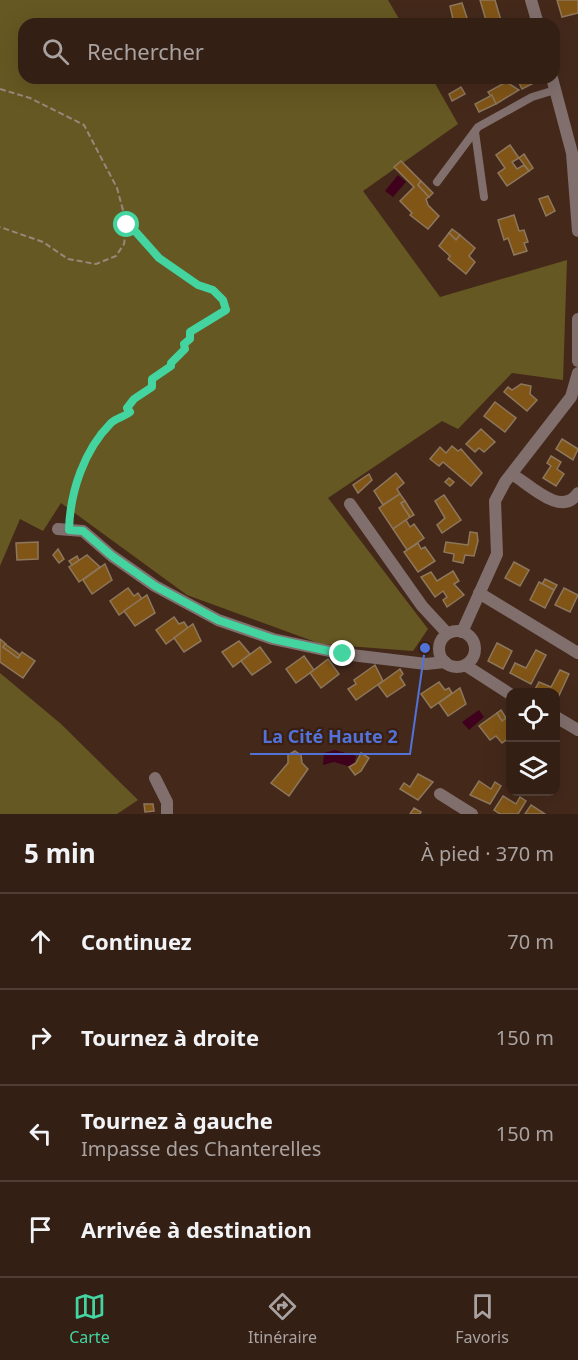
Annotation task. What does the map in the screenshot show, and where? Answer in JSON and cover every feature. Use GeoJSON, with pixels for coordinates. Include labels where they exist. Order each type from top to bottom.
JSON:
{"type":"FeatureCollection","features":[{"type":"Feature","properties":{"kind":"street"},"geometry":{"type":"LineString","coordinates":[[531,0],[536,18]]}},
{"type":"Feature","properties":{"kind":"street"},"geometry":{"type":"LineString","coordinates":[[554,84],[572,153],[578,231]]}},
{"type":"Feature","properties":{"kind":"street"},"geometry":{"type":"LineString","coordinates":[[578,319],[578,361]]}},
{"type":"Feature","properties":{"kind":"street"},"geometry":{"type":"LineString","coordinates":[[462,632],[496,554],[495,501],[512,474],[571,397],[578,373]]}},
{"type":"Feature","properties":{"kind":"street"},"geometry":{"type":"LineString","coordinates":[[512,474],[555,502],[564,504],[573,501],[578,493]]}},
{"type":"Feature","properties":{"kind":"street"},"geometry":{"type":"LineString","coordinates":[[350,504],[422,606],[447,633]]}},
{"type":"Feature","properties":{"kind":"street"},"geometry":{"type":"LineString","coordinates":[[64,529],[83,531],[112,556],[155,586],[218,620],[273,639],[343,654],[426,664],[445,662]]}},
{"type":"Feature","properties":{"kind":"street"},"geometry":{"type":"LineString","coordinates":[[479,593],[578,653]]}},
{"type":"Feature","properties":{"kind":"street"},"geometry":{"type":"LineString","coordinates":[[462,632],[474,643],[474,652],[465,665],[455,667],[445,662],[440,655],[440,641],[447,633],[462,632]]}},
{"type":"Feature","properties":{"kind":"street"},"geometry":{"type":"LineString","coordinates":[[465,665],[506,691]]}},
{"type":"Feature","properties":{"kind":"street"},"geometry":{"type":"LineString","coordinates":[[560,720],[578,730]]}},
{"type":"Feature","properties":{"kind":"street"},"geometry":{"type":"LineString","coordinates":[[155,778],[167,802],[167,814]]}},
{"type":"Feature","properties":{"kind":"street"},"geometry":{"type":"LineString","coordinates":[[440,794],[472,814]]}},
{"type":"Feature","properties":{"kind":"lane"},"geometry":{"type":"LineString","coordinates":[[437,182],[475,132],[554,84]]}},
{"type":"Feature","properties":{"kind":"lane"},"geometry":{"type":"LineString","coordinates":[[475,132],[484,197]]}},
{"type":"Feature","properties":{"kind":"path"},"geometry":{"type":"LineString","coordinates":[[0,89],[30,99],[84,125],[117,188],[127,222],[124,244],[116,256],[96,264],[68,259],[43,242],[0,227]]}},
{"type":"Feature","properties":{"kind":"path"},"geometry":{"type":"LineString","coordinates":[[64,529],[89,449],[111,423],[130,412],[127,408],[130,403],[152,387],[152,379],[180,356],[185,349],[184,344],[190,339],[190,332],[226,310],[223,300],[213,290],[198,285],[159,258],[127,222]]}},
{"type":"Feature","properties":{"kind":"shaded area"},"geometry":{"type":"Polygon","coordinates":[[[0,0],[388,0],[398,18],[18,18],[18,84],[435,84],[458,124],[363,191],[440,297],[567,260],[563,380],[512,373],[458,429],[442,421],[328,498],[428,629],[413,651],[321,644],[187,595],[61,503],[43,531],[20,519],[0,566],[0,0]]]}},
{"type":"Feature","properties":{"kind":"shaded area"},"geometry":{"type":"Polygon","coordinates":[[[398,175],[406,182],[393,197],[385,191],[398,175]]]}},
{"type":"Feature","properties":{"kind":"shaded area"},"geometry":{"type":"Polygon","coordinates":[[[0,673],[61,724],[138,800],[117,814],[0,814],[0,673]]]}},
{"type":"Feature","properties":{"kind":"shaded area"},"geometry":{"type":"Polygon","coordinates":[[[479,710],[484,717],[469,730],[462,722],[479,710]]]}},
{"type":"Feature","properties":{"kind":"shaded area"},"geometry":{"type":"Polygon","coordinates":[[[335,750],[356,756],[354,764],[351,767],[334,762],[323,765],[324,753],[335,750]]]}},
{"type":"Feature","properties":{"kind":"building"},"geometry":{"type":"Polygon","coordinates":[[[480,0],[495,0],[500,18],[485,18],[480,0]]]}},
{"type":"Feature","properties":{"kind":"building"},"geometry":{"type":"Polygon","coordinates":[[[557,0],[578,0],[578,13],[562,17],[557,0]]]}},
{"type":"Feature","properties":{"kind":"building"},"geometry":{"type":"Polygon","coordinates":[[[462,3],[467,18],[453,18],[450,6],[462,3]]]}},
{"type":"Feature","properties":{"kind":"building"},"geometry":{"type":"Polygon","coordinates":[[[502,84],[509,84],[519,90],[496,104],[488,92],[502,84]]]}},
{"type":"Feature","properties":{"kind":"building"},"geometry":{"type":"Polygon","coordinates":[[[520,84],[532,84],[522,89],[520,84]]]}},
{"type":"Feature","properties":{"kind":"building"},"geometry":{"type":"Polygon","coordinates":[[[461,87],[465,94],[452,101],[449,94],[461,87]]]}},
{"type":"Feature","properties":{"kind":"building"},"geometry":{"type":"Polygon","coordinates":[[[492,95],[496,104],[479,112],[475,104],[492,95]]]}},
{"type":"Feature","properties":{"kind":"building"},"geometry":{"type":"Polygon","coordinates":[[[510,145],[519,158],[512,162],[517,169],[524,165],[529,171],[507,186],[498,173],[505,168],[496,155],[510,145]]]}},
{"type":"Feature","properties":{"kind":"building"},"geometry":{"type":"Polygon","coordinates":[[[524,154],[533,168],[529,171],[519,158],[524,154]]]}},
{"type":"Feature","properties":{"kind":"building"},"geometry":{"type":"Polygon","coordinates":[[[401,161],[421,181],[418,185],[429,197],[426,199],[428,205],[439,216],[428,229],[410,215],[412,213],[400,201],[414,187],[394,167],[401,161]]]}},
{"type":"Feature","properties":{"kind":"building"},"geometry":{"type":"Polygon","coordinates":[[[421,181],[433,193],[429,197],[418,185],[421,181]]]}},
{"type":"Feature","properties":{"kind":"building"},"geometry":{"type":"Polygon","coordinates":[[[548,196],[555,211],[546,216],[539,199],[548,196]]]}},
{"type":"Feature","properties":{"kind":"building"},"geometry":{"type":"Polygon","coordinates":[[[514,215],[519,231],[524,230],[528,242],[524,243],[527,251],[514,255],[508,238],[504,240],[498,220],[514,215]]]}},
{"type":"Feature","properties":{"kind":"building"},"geometry":{"type":"Polygon","coordinates":[[[452,229],[460,235],[456,240],[449,233],[452,229]]]}},
{"type":"Feature","properties":{"kind":"building"},"geometry":{"type":"Polygon","coordinates":[[[449,233],[456,240],[460,235],[475,248],[469,256],[475,262],[466,274],[448,259],[450,256],[439,246],[449,233]]]}},
{"type":"Feature","properties":{"kind":"building"},"geometry":{"type":"Polygon","coordinates":[[[521,384],[531,386],[530,394],[537,400],[527,411],[504,392],[508,387],[512,390],[521,384]]]}},
{"type":"Feature","properties":{"kind":"building"},"geometry":{"type":"Polygon","coordinates":[[[495,402],[516,418],[505,432],[484,416],[495,402]]]}},
{"type":"Feature","properties":{"kind":"building"},"geometry":{"type":"Polygon","coordinates":[[[481,429],[495,442],[484,452],[479,448],[475,452],[466,444],[481,429]]]}},
{"type":"Feature","properties":{"kind":"building"},"geometry":{"type":"Polygon","coordinates":[[[562,439],[578,449],[573,460],[556,449],[562,439]]]}},
{"type":"Feature","properties":{"kind":"building"},"geometry":{"type":"Polygon","coordinates":[[[452,446],[458,451],[461,449],[482,473],[471,486],[443,462],[439,466],[430,459],[440,447],[446,453],[452,446]]]}},
{"type":"Feature","properties":{"kind":"building"},"geometry":{"type":"Polygon","coordinates":[[[551,456],[561,462],[557,469],[564,474],[556,486],[543,478],[551,466],[547,463],[551,456]]]}},
{"type":"Feature","properties":{"kind":"building"},"geometry":{"type":"Polygon","coordinates":[[[396,473],[404,483],[397,489],[400,494],[383,505],[374,491],[396,473]]]}},
{"type":"Feature","properties":{"kind":"building"},"geometry":{"type":"Polygon","coordinates":[[[369,474],[372,480],[358,493],[353,485],[369,474]]]}},
{"type":"Feature","properties":{"kind":"building"},"geometry":{"type":"Polygon","coordinates":[[[449,478],[454,482],[450,486],[445,482],[449,478]]]}},
{"type":"Feature","properties":{"kind":"building"},"geometry":{"type":"Polygon","coordinates":[[[400,494],[405,501],[401,503],[410,517],[393,529],[379,508],[400,494]]]}},
{"type":"Feature","properties":{"kind":"building"},"geometry":{"type":"Polygon","coordinates":[[[444,495],[461,520],[442,533],[437,525],[445,518],[435,501],[444,495]]]}},
{"type":"Feature","properties":{"kind":"building"},"geometry":{"type":"Polygon","coordinates":[[[405,501],[414,515],[410,517],[401,503],[405,501]]]}},
{"type":"Feature","properties":{"kind":"building"},"geometry":{"type":"Polygon","coordinates":[[[406,520],[410,527],[414,524],[424,538],[407,550],[393,529],[406,520]]]}},
{"type":"Feature","properties":{"kind":"building"},"geometry":{"type":"Polygon","coordinates":[[[470,532],[477,533],[478,541],[474,556],[465,555],[463,563],[453,561],[454,554],[444,552],[446,542],[468,545],[470,532]]]}},
{"type":"Feature","properties":{"kind":"building"},"geometry":{"type":"Polygon","coordinates":[[[38,542],[38,559],[17,560],[16,543],[38,542]]]}},
{"type":"Feature","properties":{"kind":"building"},"geometry":{"type":"Polygon","coordinates":[[[418,543],[421,549],[425,547],[435,561],[418,572],[404,552],[418,543]]]}},
{"type":"Feature","properties":{"kind":"building"},"geometry":{"type":"Polygon","coordinates":[[[58,549],[64,559],[59,563],[53,555],[58,549]]]}},
{"type":"Feature","properties":{"kind":"building"},"geometry":{"type":"Polygon","coordinates":[[[87,555],[100,567],[79,582],[69,567],[87,555]]]}},
{"type":"Feature","properties":{"kind":"building"},"geometry":{"type":"Polygon","coordinates":[[[77,556],[79,560],[72,565],[69,561],[77,556]]]}},
{"type":"Feature","properties":{"kind":"building"},"geometry":{"type":"Polygon","coordinates":[[[514,562],[529,570],[520,586],[505,578],[514,562]]]}},
{"type":"Feature","properties":{"kind":"building"},"geometry":{"type":"Polygon","coordinates":[[[105,564],[112,580],[92,594],[83,580],[105,564]]]}},
{"type":"Feature","properties":{"kind":"building"},"geometry":{"type":"Polygon","coordinates":[[[453,571],[459,581],[454,584],[464,595],[447,607],[443,600],[447,597],[443,591],[435,597],[421,577],[431,572],[437,581],[453,571]]]}},
{"type":"Feature","properties":{"kind":"building"},"geometry":{"type":"Polygon","coordinates":[[[545,579],[557,585],[554,590],[542,584],[545,579]]]}},
{"type":"Feature","properties":{"kind":"building"},"geometry":{"type":"Polygon","coordinates":[[[539,582],[554,590],[545,608],[530,600],[539,582]]]}},
{"type":"Feature","properties":{"kind":"building"},"geometry":{"type":"Polygon","coordinates":[[[128,588],[134,596],[138,593],[142,599],[119,615],[110,601],[128,588]]]}},
{"type":"Feature","properties":{"kind":"building"},"geometry":{"type":"Polygon","coordinates":[[[564,588],[578,595],[570,612],[555,605],[564,588]]]}},
{"type":"Feature","properties":{"kind":"building"},"geometry":{"type":"Polygon","coordinates":[[[147,595],[155,613],[135,626],[124,611],[147,595]]]}},
{"type":"Feature","properties":{"kind":"building"},"geometry":{"type":"Polygon","coordinates":[[[174,617],[179,624],[184,622],[188,628],[166,644],[156,630],[174,617]]]}},
{"type":"Feature","properties":{"kind":"building"},"geometry":{"type":"Polygon","coordinates":[[[193,624],[201,641],[184,652],[174,638],[193,624]]]}},
{"type":"Feature","properties":{"kind":"building"},"geometry":{"type":"Polygon","coordinates":[[[0,639],[6,644],[3,647],[18,658],[22,652],[35,661],[23,678],[0,662],[0,639]]]}},
{"type":"Feature","properties":{"kind":"building"},"geometry":{"type":"Polygon","coordinates":[[[239,641],[250,654],[233,667],[222,652],[239,641]]]}},
{"type":"Feature","properties":{"kind":"building"},"geometry":{"type":"Polygon","coordinates":[[[497,643],[512,651],[503,669],[488,661],[497,643]]]}},
{"type":"Feature","properties":{"kind":"building"},"geometry":{"type":"Polygon","coordinates":[[[5,644],[20,655],[18,658],[3,647],[5,644]]]}},
{"type":"Feature","properties":{"kind":"building"},"geometry":{"type":"Polygon","coordinates":[[[260,647],[271,662],[252,675],[241,661],[260,647]]]}},
{"type":"Feature","properties":{"kind":"building"},"geometry":{"type":"Polygon","coordinates":[[[536,650],[546,655],[531,684],[510,673],[515,663],[526,668],[536,650]]]}},
{"type":"Feature","properties":{"kind":"building"},"geometry":{"type":"Polygon","coordinates":[[[304,656],[314,670],[296,683],[286,669],[304,656]]]}},
{"type":"Feature","properties":{"kind":"building"},"geometry":{"type":"Polygon","coordinates":[[[328,659],[339,674],[321,688],[310,673],[328,659]]]}},
{"type":"Feature","properties":{"kind":"building"},"geometry":{"type":"Polygon","coordinates":[[[375,665],[383,681],[356,700],[348,689],[356,684],[354,680],[375,665]]]}},
{"type":"Feature","properties":{"kind":"building"},"geometry":{"type":"Polygon","coordinates":[[[400,669],[403,674],[400,677],[405,685],[387,697],[378,685],[400,669]]]}},
{"type":"Feature","properties":{"kind":"building"},"geometry":{"type":"Polygon","coordinates":[[[560,670],[569,674],[560,693],[560,688],[536,688],[539,682],[551,687],[560,670]]]}},
{"type":"Feature","properties":{"kind":"building"},"geometry":{"type":"Polygon","coordinates":[[[439,682],[445,690],[449,688],[452,693],[431,708],[421,694],[439,682]]]}},
{"type":"Feature","properties":{"kind":"building"},"geometry":{"type":"Polygon","coordinates":[[[460,688],[466,704],[448,716],[439,703],[460,688]]]}},
{"type":"Feature","properties":{"kind":"building"},"geometry":{"type":"Polygon","coordinates":[[[501,710],[506,718],[502,721],[497,713],[501,710]]]}},
{"type":"Feature","properties":{"kind":"building"},"geometry":{"type":"Polygon","coordinates":[[[497,713],[502,721],[506,718],[506,740],[502,743],[496,736],[490,740],[479,726],[497,713]]]}},
{"type":"Feature","properties":{"kind":"building"},"geometry":{"type":"Polygon","coordinates":[[[295,751],[301,755],[302,763],[308,769],[289,796],[271,783],[288,763],[288,755],[295,751]]]}},
{"type":"Feature","properties":{"kind":"building"},"geometry":{"type":"Polygon","coordinates":[[[361,753],[369,758],[361,771],[355,775],[349,767],[356,763],[361,753]]]}},
{"type":"Feature","properties":{"kind":"building"},"geometry":{"type":"Polygon","coordinates":[[[418,774],[433,782],[418,800],[400,789],[404,783],[410,787],[418,774]]]}},
{"type":"Feature","properties":{"kind":"building"},"geometry":{"type":"Polygon","coordinates":[[[479,781],[491,789],[495,782],[501,786],[490,804],[470,795],[479,781]]]}},
{"type":"Feature","properties":{"kind":"building"},"geometry":{"type":"Polygon","coordinates":[[[503,796],[516,804],[520,797],[526,801],[518,814],[500,814],[494,810],[503,796]]]}},
{"type":"Feature","properties":{"kind":"building"},"geometry":{"type":"Polygon","coordinates":[[[144,804],[153,804],[154,811],[145,812],[144,804]]]}},
{"type":"Feature","properties":{"kind":"building"},"geometry":{"type":"Polygon","coordinates":[[[531,805],[545,814],[525,814],[531,805]]]}},
{"type":"Feature","properties":{"kind":"building"},"geometry":{"type":"Polygon","coordinates":[[[414,808],[421,812],[420,814],[410,814],[414,808]]]}},
{"type":"Feature","properties":{"kind":"place","name":"La Cité Haute 2"},"geometry":{"type":"Point","coordinates":[425,648]}},
{"type":"Feature","properties":{"kind":"route"},"geometry":{"type":"LineString","coordinates":[[127,225],[127,222],[159,258],[198,285],[213,290],[223,300],[226,310],[217,318],[209,319],[190,332],[190,339],[184,344],[185,349],[179,353],[180,356],[171,363],[171,366],[152,379],[152,387],[130,403],[127,408],[130,412],[111,423],[89,449],[76,491],[69,530],[83,531],[112,556],[155,586],[218,620],[273,639],[343,654]]}}]}
